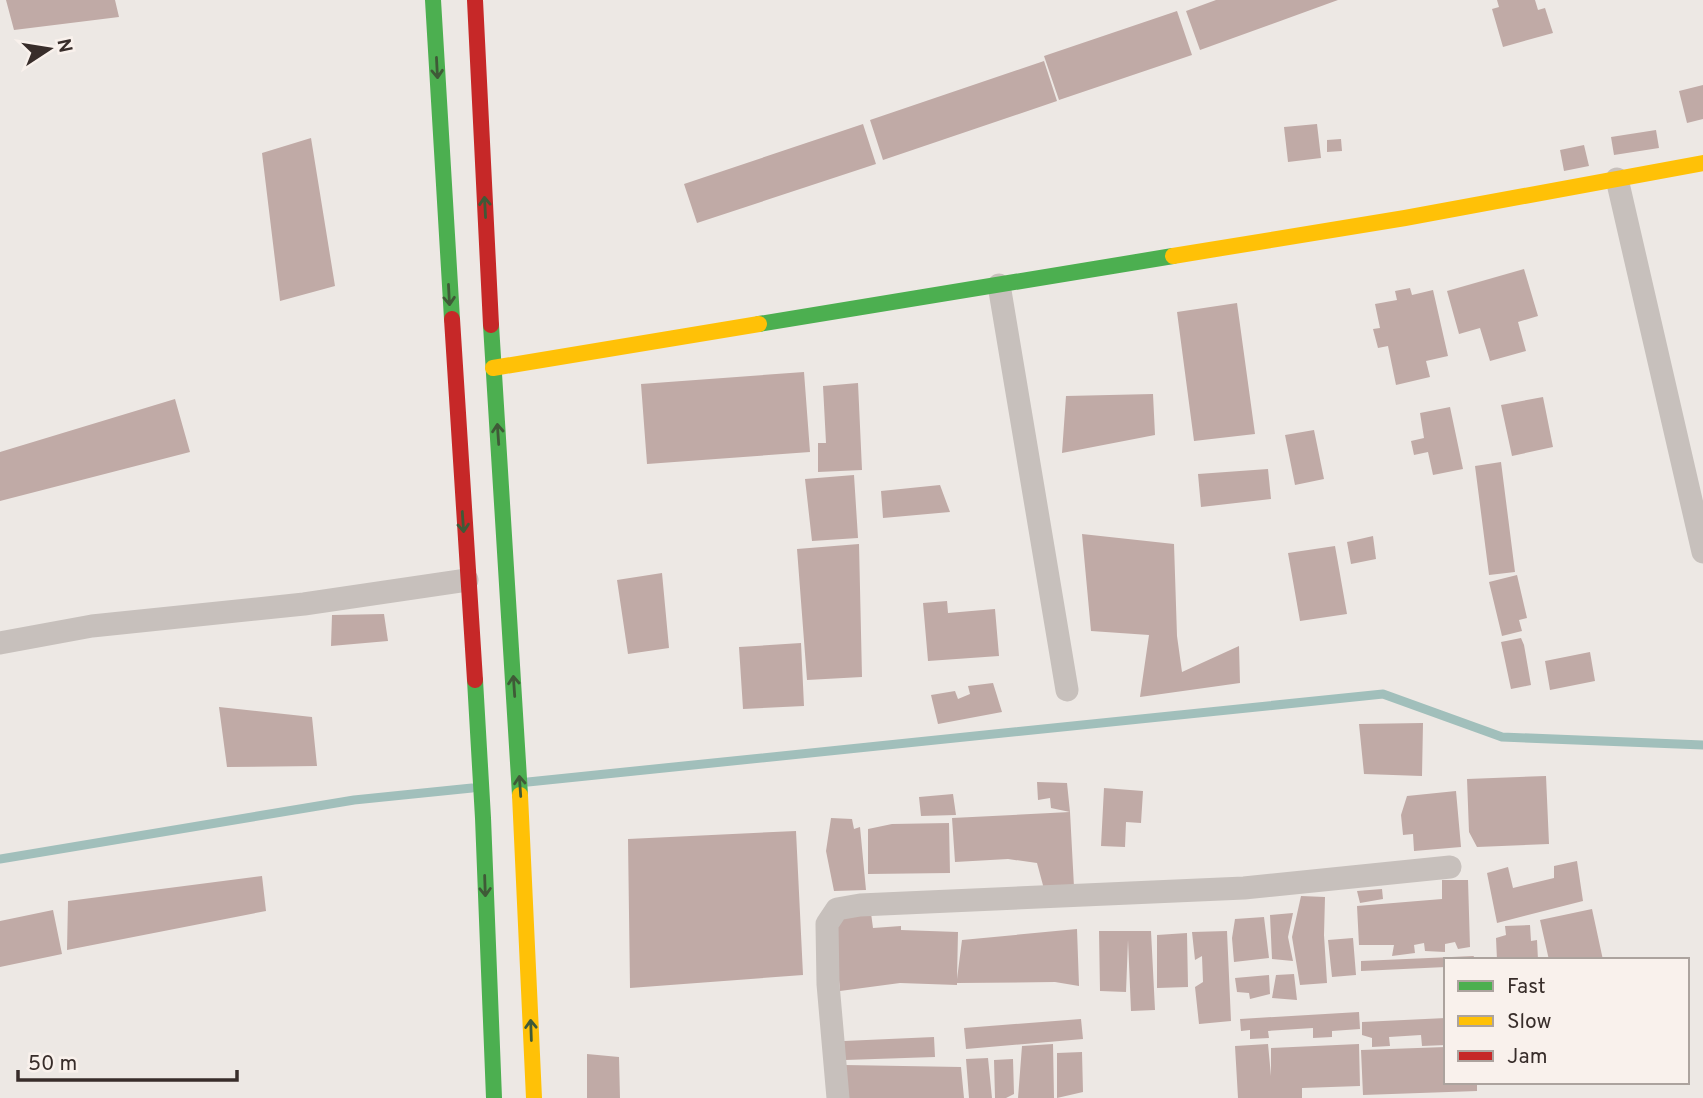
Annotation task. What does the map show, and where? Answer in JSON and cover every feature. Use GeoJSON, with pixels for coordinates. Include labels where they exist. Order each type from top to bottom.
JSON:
{"type":"FeatureCollection","features":[{"type":"Feature","properties":{"kind":"main road"},"geometry":{"type":"LineString","coordinates":[[433,0],[483,818],[494,1098]]}},
{"type":"Feature","properties":{"kind":"main road"},"geometry":{"type":"LineString","coordinates":[[475,0],[493,368],[522,818],[534,1098]]}},
{"type":"Feature","properties":{"kind":"main road"},"geometry":{"type":"LineString","coordinates":[[493,368],[1405,218],[1703,163]]}},
{"type":"Feature","properties":{"kind":"street"},"geometry":{"type":"LineString","coordinates":[[1616,179],[1703,552]]}},
{"type":"Feature","properties":{"kind":"street"},"geometry":{"type":"LineString","coordinates":[[999,285],[1066,690]]}},
{"type":"Feature","properties":{"kind":"street"},"geometry":{"type":"LineString","coordinates":[[0,643],[92,626],[304,604],[467,580]]}},
{"type":"Feature","properties":{"kind":"street"},"geometry":{"type":"LineString","coordinates":[[838,1098],[827,924],[837,909],[860,905],[1244,888],[1450,867]]}},
{"type":"Feature","properties":{"kind":"building"},"geometry":{"type":"Polygon","coordinates":[[[6,0],[115,0],[119,17],[14,30],[6,0]]]}},
{"type":"Feature","properties":{"kind":"building"},"geometry":{"type":"Polygon","coordinates":[[[1216,0],[1338,0],[1200,50],[1186,11],[1216,0]]]}},
{"type":"Feature","properties":{"kind":"building"},"geometry":{"type":"Polygon","coordinates":[[[1497,0],[1535,0],[1538,10],[1545,8],[1553,33],[1503,47],[1492,9],[1499,7],[1497,0]]]}},
{"type":"Feature","properties":{"kind":"building"},"geometry":{"type":"Polygon","coordinates":[[[1177,11],[1192,55],[1059,100],[1044,56],[1177,11]]]}},
{"type":"Feature","properties":{"kind":"building"},"geometry":{"type":"Polygon","coordinates":[[[1044,61],[1057,101],[883,160],[870,120],[1044,61]]]}},
{"type":"Feature","properties":{"kind":"building"},"geometry":{"type":"Polygon","coordinates":[[[1703,85],[1703,119],[1687,123],[1679,91],[1703,85]]]}},
{"type":"Feature","properties":{"kind":"building"},"geometry":{"type":"Polygon","coordinates":[[[863,124],[876,164],[697,223],[684,184],[863,124]]]}},
{"type":"Feature","properties":{"kind":"building"},"geometry":{"type":"Polygon","coordinates":[[[1317,124],[1321,158],[1288,162],[1284,127],[1317,124]]]}},
{"type":"Feature","properties":{"kind":"building"},"geometry":{"type":"Polygon","coordinates":[[[1656,130],[1659,148],[1614,155],[1611,137],[1656,130]]]}},
{"type":"Feature","properties":{"kind":"building"},"geometry":{"type":"Polygon","coordinates":[[[311,138],[335,286],[280,301],[262,153],[311,138]]]}},
{"type":"Feature","properties":{"kind":"building"},"geometry":{"type":"Polygon","coordinates":[[[1341,139],[1342,151],[1327,152],[1327,140],[1341,139]]]}},
{"type":"Feature","properties":{"kind":"building"},"geometry":{"type":"Polygon","coordinates":[[[1584,145],[1589,166],[1564,171],[1560,150],[1584,145]]]}},
{"type":"Feature","properties":{"kind":"building"},"geometry":{"type":"Polygon","coordinates":[[[1524,269],[1538,316],[1518,322],[1526,351],[1490,361],[1480,328],[1459,334],[1447,291],[1524,269]]]}},
{"type":"Feature","properties":{"kind":"building"},"geometry":{"type":"Polygon","coordinates":[[[1410,288],[1412,295],[1433,290],[1448,356],[1426,361],[1430,377],[1396,385],[1388,346],[1378,348],[1373,329],[1380,328],[1375,304],[1397,300],[1395,291],[1410,288]]]}},
{"type":"Feature","properties":{"kind":"building"},"geometry":{"type":"Polygon","coordinates":[[[1237,303],[1255,434],[1194,441],[1177,312],[1237,303]]]}},
{"type":"Feature","properties":{"kind":"building"},"geometry":{"type":"Polygon","coordinates":[[[804,372],[810,452],[647,464],[641,384],[804,372]]]}},
{"type":"Feature","properties":{"kind":"building"},"geometry":{"type":"Polygon","coordinates":[[[858,383],[862,470],[818,472],[818,443],[826,443],[823,386],[858,383]]]}},
{"type":"Feature","properties":{"kind":"building"},"geometry":{"type":"Polygon","coordinates":[[[1153,394],[1155,435],[1062,453],[1066,396],[1153,394]]]}},
{"type":"Feature","properties":{"kind":"building"},"geometry":{"type":"Polygon","coordinates":[[[1543,397],[1553,447],[1512,456],[1501,405],[1543,397]]]}},
{"type":"Feature","properties":{"kind":"building"},"geometry":{"type":"Polygon","coordinates":[[[175,399],[190,452],[0,501],[0,452],[175,399]]]}},
{"type":"Feature","properties":{"kind":"building"},"geometry":{"type":"Polygon","coordinates":[[[1450,407],[1463,469],[1433,475],[1428,452],[1414,455],[1411,441],[1424,438],[1420,413],[1450,407]]]}},
{"type":"Feature","properties":{"kind":"building"},"geometry":{"type":"Polygon","coordinates":[[[1314,430],[1324,479],[1295,485],[1285,435],[1314,430]]]}},
{"type":"Feature","properties":{"kind":"building"},"geometry":{"type":"Polygon","coordinates":[[[1501,462],[1515,572],[1489,575],[1475,466],[1501,462]]]}},
{"type":"Feature","properties":{"kind":"building"},"geometry":{"type":"Polygon","coordinates":[[[1268,469],[1271,499],[1201,507],[1198,474],[1268,469]]]}},
{"type":"Feature","properties":{"kind":"building"},"geometry":{"type":"Polygon","coordinates":[[[854,475],[858,538],[812,541],[805,479],[854,475]]]}},
{"type":"Feature","properties":{"kind":"building"},"geometry":{"type":"Polygon","coordinates":[[[940,485],[950,512],[883,518],[881,491],[940,485]]]}},
{"type":"Feature","properties":{"kind":"building"},"geometry":{"type":"Polygon","coordinates":[[[1082,534],[1174,544],[1177,636],[1182,672],[1239,646],[1240,683],[1140,697],[1149,635],[1091,631],[1082,534]]]}},
{"type":"Feature","properties":{"kind":"building"},"geometry":{"type":"Polygon","coordinates":[[[1373,536],[1376,559],[1351,564],[1347,542],[1373,536]]]}},
{"type":"Feature","properties":{"kind":"building"},"geometry":{"type":"Polygon","coordinates":[[[859,544],[862,677],[807,680],[797,549],[859,544]]]}},
{"type":"Feature","properties":{"kind":"building"},"geometry":{"type":"Polygon","coordinates":[[[1335,546],[1347,614],[1300,621],[1288,553],[1335,546]]]}},
{"type":"Feature","properties":{"kind":"building"},"geometry":{"type":"Polygon","coordinates":[[[662,573],[669,648],[628,654],[617,580],[662,573]]]}},
{"type":"Feature","properties":{"kind":"building"},"geometry":{"type":"Polygon","coordinates":[[[1517,575],[1527,618],[1519,620],[1522,631],[1502,636],[1489,582],[1517,575]]]}},
{"type":"Feature","properties":{"kind":"building"},"geometry":{"type":"Polygon","coordinates":[[[947,601],[948,613],[995,609],[999,656],[928,661],[923,603],[947,601]]]}},
{"type":"Feature","properties":{"kind":"building"},"geometry":{"type":"Polygon","coordinates":[[[384,614],[388,641],[331,646],[332,615],[384,614]]]}},
{"type":"Feature","properties":{"kind":"building"},"geometry":{"type":"Polygon","coordinates":[[[1521,638],[1531,685],[1511,689],[1501,642],[1521,638]]]}},
{"type":"Feature","properties":{"kind":"building"},"geometry":{"type":"Polygon","coordinates":[[[801,643],[804,706],[743,709],[739,647],[801,643]]]}},
{"type":"Feature","properties":{"kind":"building"},"geometry":{"type":"Polygon","coordinates":[[[1590,652],[1595,681],[1550,690],[1545,661],[1590,652]]]}},
{"type":"Feature","properties":{"kind":"building"},"geometry":{"type":"Polygon","coordinates":[[[993,683],[1002,712],[938,724],[931,695],[955,691],[958,699],[970,694],[968,686],[993,683]]]}},
{"type":"Feature","properties":{"kind":"building"},"geometry":{"type":"Polygon","coordinates":[[[219,707],[312,717],[317,766],[227,767],[219,707]]]}},
{"type":"Feature","properties":{"kind":"building"},"geometry":{"type":"Polygon","coordinates":[[[1423,723],[1422,776],[1364,774],[1359,724],[1423,723]]]}},
{"type":"Feature","properties":{"kind":"building"},"geometry":{"type":"Polygon","coordinates":[[[1546,776],[1549,844],[1477,847],[1469,832],[1467,779],[1546,776]]]}},
{"type":"Feature","properties":{"kind":"building"},"geometry":{"type":"Polygon","coordinates":[[[1037,782],[1067,783],[1070,812],[1051,808],[1050,798],[1038,800],[1037,782]]]}},
{"type":"Feature","properties":{"kind":"building"},"geometry":{"type":"Polygon","coordinates":[[[1104,788],[1143,791],[1141,823],[1126,822],[1125,847],[1101,846],[1104,788]]]}},
{"type":"Feature","properties":{"kind":"building"},"geometry":{"type":"Polygon","coordinates":[[[1456,791],[1461,847],[1414,851],[1413,834],[1403,835],[1401,815],[1407,796],[1456,791]]]}},
{"type":"Feature","properties":{"kind":"building"},"geometry":{"type":"Polygon","coordinates":[[[953,794],[956,815],[921,816],[919,797],[953,794]]]}},
{"type":"Feature","properties":{"kind":"building"},"geometry":{"type":"Polygon","coordinates":[[[1070,812],[1074,887],[1044,889],[1037,863],[1008,859],[955,862],[952,818],[1070,812]]]}},
{"type":"Feature","properties":{"kind":"building"},"geometry":{"type":"Polygon","coordinates":[[[831,818],[852,819],[854,829],[860,827],[866,890],[834,891],[826,851],[831,818]]]}},
{"type":"Feature","properties":{"kind":"building"},"geometry":{"type":"Polygon","coordinates":[[[949,823],[950,873],[868,874],[868,829],[892,824],[949,823]]]}},
{"type":"Feature","properties":{"kind":"building"},"geometry":{"type":"Polygon","coordinates":[[[796,831],[803,975],[630,988],[628,839],[796,831]]]}},
{"type":"Feature","properties":{"kind":"building"},"geometry":{"type":"Polygon","coordinates":[[[1577,861],[1583,901],[1497,923],[1487,873],[1508,867],[1513,888],[1554,878],[1554,866],[1577,861]]]}},
{"type":"Feature","properties":{"kind":"building"},"geometry":{"type":"Polygon","coordinates":[[[262,876],[266,911],[67,950],[68,901],[262,876]]]}},
{"type":"Feature","properties":{"kind":"building"},"geometry":{"type":"Polygon","coordinates":[[[1442,880],[1468,880],[1470,947],[1458,949],[1455,942],[1445,944],[1445,952],[1425,951],[1424,943],[1414,945],[1415,953],[1392,956],[1394,945],[1359,945],[1357,906],[1442,899],[1442,880]]]}},
{"type":"Feature","properties":{"kind":"building"},"geometry":{"type":"Polygon","coordinates":[[[1382,889],[1383,899],[1360,903],[1357,891],[1382,889]]]}},
{"type":"Feature","properties":{"kind":"building"},"geometry":{"type":"Polygon","coordinates":[[[1301,896],[1325,897],[1327,983],[1300,985],[1292,937],[1301,896]]]}},
{"type":"Feature","properties":{"kind":"building"},"geometry":{"type":"Polygon","coordinates":[[[1592,909],[1603,958],[1549,958],[1540,920],[1592,909]]]}},
{"type":"Feature","properties":{"kind":"building"},"geometry":{"type":"Polygon","coordinates":[[[53,910],[62,954],[0,967],[0,921],[53,910]]]}},
{"type":"Feature","properties":{"kind":"building"},"geometry":{"type":"Polygon","coordinates":[[[871,913],[873,928],[901,926],[901,930],[958,932],[957,979],[962,940],[1077,929],[1079,986],[1055,982],[957,985],[900,983],[840,991],[833,916],[871,913]]]}},
{"type":"Feature","properties":{"kind":"building"},"geometry":{"type":"Polygon","coordinates":[[[1293,913],[1288,937],[1293,961],[1272,959],[1270,915],[1293,913]]]}},
{"type":"Feature","properties":{"kind":"building"},"geometry":{"type":"Polygon","coordinates":[[[1264,917],[1269,958],[1234,962],[1232,938],[1235,919],[1264,917]]]}},
{"type":"Feature","properties":{"kind":"building"},"geometry":{"type":"Polygon","coordinates":[[[1530,925],[1531,941],[1537,940],[1538,958],[1497,958],[1496,938],[1506,935],[1505,926],[1530,925]]]}},
{"type":"Feature","properties":{"kind":"building"},"geometry":{"type":"Polygon","coordinates":[[[1099,931],[1151,931],[1155,1010],[1131,1011],[1128,940],[1126,992],[1100,991],[1099,931]]]}},
{"type":"Feature","properties":{"kind":"building"},"geometry":{"type":"Polygon","coordinates":[[[1227,931],[1231,1021],[1199,1024],[1195,987],[1203,982],[1202,956],[1195,960],[1192,932],[1227,931]]]}},
{"type":"Feature","properties":{"kind":"building"},"geometry":{"type":"Polygon","coordinates":[[[1187,933],[1188,987],[1157,988],[1157,935],[1187,933]]]}},
{"type":"Feature","properties":{"kind":"building"},"geometry":{"type":"Polygon","coordinates":[[[1353,938],[1356,975],[1332,977],[1328,940],[1353,938]]]}},
{"type":"Feature","properties":{"kind":"building"},"geometry":{"type":"Polygon","coordinates":[[[1474,956],[1444,958],[1444,967],[1361,971],[1361,961],[1474,956]]]}},
{"type":"Feature","properties":{"kind":"building"},"geometry":{"type":"Polygon","coordinates":[[[1294,974],[1297,1000],[1272,998],[1276,975],[1294,974]]]}},
{"type":"Feature","properties":{"kind":"building"},"geometry":{"type":"Polygon","coordinates":[[[1269,975],[1270,994],[1250,999],[1249,993],[1237,992],[1235,978],[1269,975]]]}},
{"type":"Feature","properties":{"kind":"building"},"geometry":{"type":"Polygon","coordinates":[[[1359,1012],[1360,1029],[1332,1031],[1332,1037],[1313,1038],[1313,1028],[1268,1031],[1269,1038],[1250,1039],[1250,1030],[1241,1031],[1240,1019],[1359,1012]]]}},
{"type":"Feature","properties":{"kind":"building"},"geometry":{"type":"Polygon","coordinates":[[[1444,1018],[1444,1045],[1422,1046],[1421,1035],[1389,1037],[1390,1046],[1372,1047],[1372,1038],[1362,1035],[1362,1022],[1444,1018]]]}},
{"type":"Feature","properties":{"kind":"building"},"geometry":{"type":"Polygon","coordinates":[[[1081,1019],[1083,1039],[966,1049],[964,1028],[1081,1019]]]}},
{"type":"Feature","properties":{"kind":"building"},"geometry":{"type":"Polygon","coordinates":[[[934,1037],[935,1057],[845,1060],[844,1041],[934,1037]]]}},
{"type":"Feature","properties":{"kind":"building"},"geometry":{"type":"Polygon","coordinates":[[[1053,1044],[1054,1098],[1018,1098],[1022,1046],[1053,1044]]]}},
{"type":"Feature","properties":{"kind":"building"},"geometry":{"type":"Polygon","coordinates":[[[1268,1044],[1271,1076],[1271,1048],[1359,1044],[1360,1086],[1302,1088],[1302,1098],[1238,1098],[1235,1046],[1268,1044]]]}},
{"type":"Feature","properties":{"kind":"building"},"geometry":{"type":"Polygon","coordinates":[[[1444,1047],[1444,1084],[1477,1084],[1477,1091],[1363,1095],[1361,1050],[1444,1047]]]}},
{"type":"Feature","properties":{"kind":"building"},"geometry":{"type":"Polygon","coordinates":[[[1082,1052],[1083,1092],[1057,1098],[1057,1053],[1082,1052]]]}},
{"type":"Feature","properties":{"kind":"building"},"geometry":{"type":"Polygon","coordinates":[[[587,1054],[619,1057],[620,1098],[587,1098],[587,1054]]]}},
{"type":"Feature","properties":{"kind":"building"},"geometry":{"type":"Polygon","coordinates":[[[988,1058],[992,1098],[969,1098],[966,1059],[988,1058]]]}},
{"type":"Feature","properties":{"kind":"building"},"geometry":{"type":"Polygon","coordinates":[[[1013,1059],[1014,1094],[1006,1098],[995,1098],[994,1060],[1013,1059]]]}},
{"type":"Feature","properties":{"kind":"building"},"geometry":{"type":"Polygon","coordinates":[[[845,1065],[961,1067],[964,1098],[848,1098],[845,1065]]]}},
{"type":"Feature","properties":{"kind":"waterway"},"geometry":{"type":"LineString","coordinates":[[528,782],[1383,694],[1502,737],[1703,745]]}},
{"type":"Feature","properties":{"kind":"waterway"},"geometry":{"type":"LineString","coordinates":[[0,859],[354,800],[472,788]]}},
{"type":"Feature","properties":{"kind":"traffic: fast"},"geometry":{"type":"LineString","coordinates":[[433,0],[452,319]]}},
{"type":"Feature","properties":{"kind":"traffic: fast"},"geometry":{"type":"LineString","coordinates":[[759,324],[1173,256]]}},
{"type":"Feature","properties":{"kind":"traffic: fast"},"geometry":{"type":"LineString","coordinates":[[491,325],[520,795]]}},
{"type":"Feature","properties":{"kind":"traffic: fast"},"geometry":{"type":"LineString","coordinates":[[475,680],[494,1098]]}},
{"type":"Feature","properties":{"kind":"traffic: slow"},"geometry":{"type":"LineString","coordinates":[[1173,256],[1405,218],[1703,163]]}},
{"type":"Feature","properties":{"kind":"traffic: slow"},"geometry":{"type":"LineString","coordinates":[[493,368],[759,324]]}},
{"type":"Feature","properties":{"kind":"traffic: slow"},"geometry":{"type":"LineString","coordinates":[[520,795],[534,1098]]}},
{"type":"Feature","properties":{"kind":"traffic: jam"},"geometry":{"type":"LineString","coordinates":[[475,0],[491,325]]}},
{"type":"Feature","properties":{"kind":"traffic: jam"},"geometry":{"type":"LineString","coordinates":[[452,319],[475,680]]}}]}
